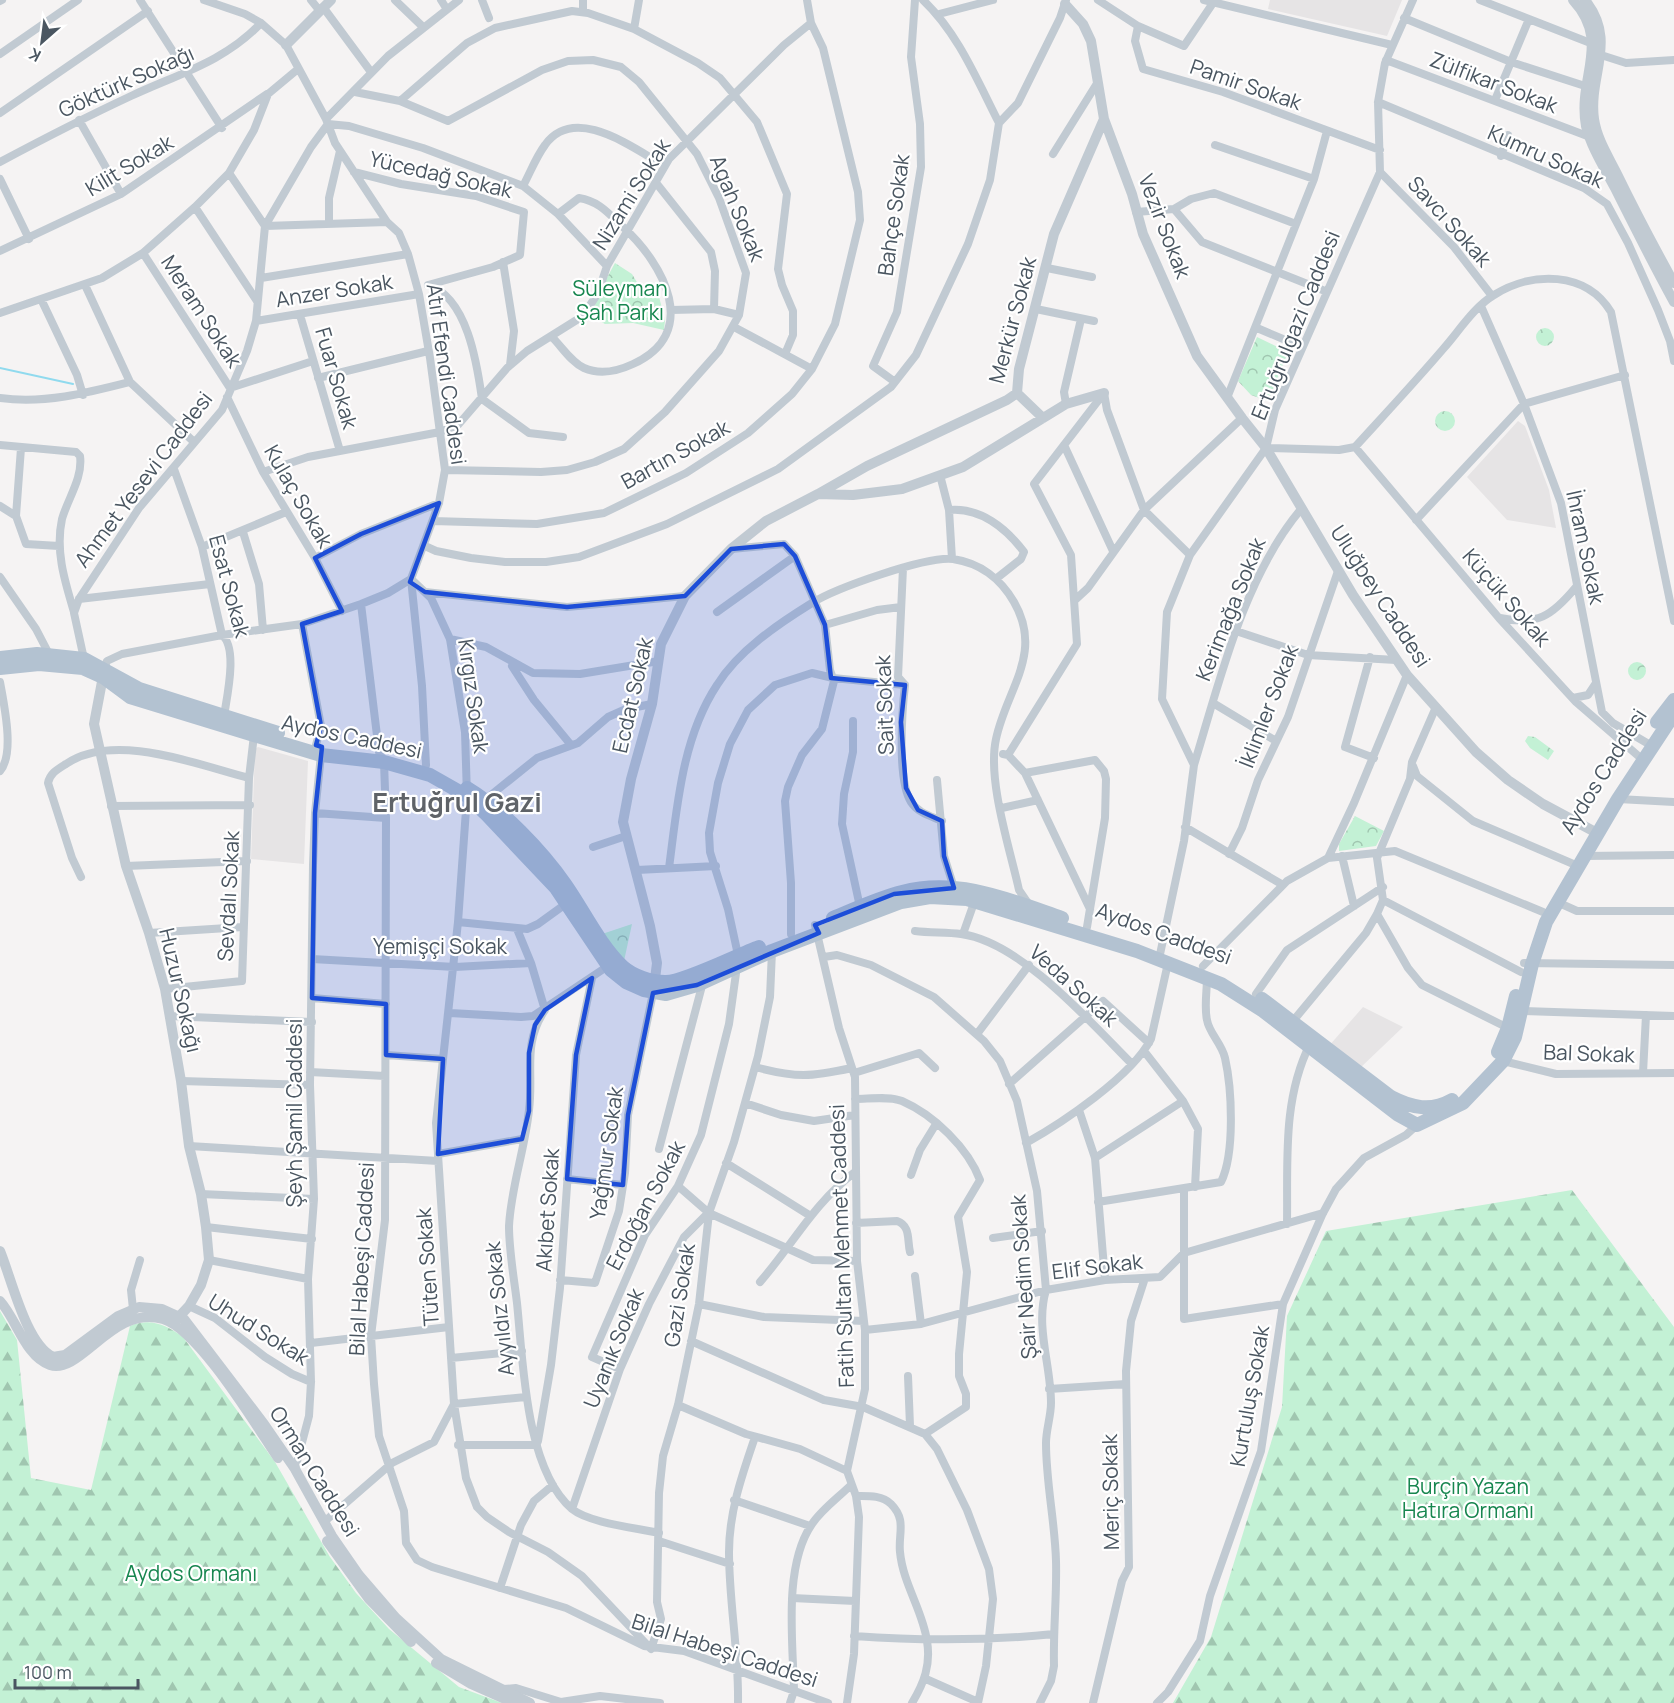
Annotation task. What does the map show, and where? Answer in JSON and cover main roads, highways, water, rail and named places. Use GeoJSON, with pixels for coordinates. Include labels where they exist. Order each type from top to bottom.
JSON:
{"type":"FeatureCollection","features":[{"type":"Feature","properties":{"kind":"main road","name":"Aydos Caddesi"},"geometry":{"type":"LineString","coordinates":[[0,658],[49,654],[84,659],[106,674],[130,697],[254,735],[319,750],[382,757],[426,765],[467,792],[544,874],[567,903],[608,966],[626,982],[679,991],[703,982],[737,960],[791,934],[817,929],[907,900],[948,897],[975,900],[1163,957]]}},
{"type":"Feature","properties":{"kind":"main road","name":"Aydos Caddesi"},"geometry":{"type":"LineString","coordinates":[[0,668],[39,664],[69,666],[106,674],[139,689],[319,750]]}},
{"type":"Feature","properties":{"kind":"main road","name":"Aydos Caddesi"},"geometry":{"type":"LineString","coordinates":[[1594,831],[1618,799],[1674,700]]}},
{"type":"Feature","properties":{"kind":"main road","name":"Aydos Caddesi"},"geometry":{"type":"LineString","coordinates":[[1648,744],[1674,714]]}},
{"type":"Feature","properties":{"kind":"main road","name":"Aydos Caddesi"},"geometry":{"type":"LineString","coordinates":[[382,757],[486,799],[564,882],[623,967],[653,987],[772,951],[860,907],[914,889],[954,888],[980,891],[1031,908],[1205,972],[1256,994],[1293,1021],[1311,1042]]}},
{"type":"Feature","properties":{"kind":"main road","name":"Aydos Caddesi"},"geometry":{"type":"LineString","coordinates":[[1417,1117],[1462,1093],[1486,1069],[1508,1028],[1526,966],[1541,934],[1594,831],[1640,758]]}},
{"type":"Feature","properties":{"kind":"main road","name":"Aydos Caddesi"},"geometry":{"type":"LineString","coordinates":[[1417,1117],[1463,1103],[1503,1061],[1515,1037],[1522,1011],[1531,936],[1543,912],[1578,862]]}},
{"type":"Feature","properties":{"kind":"main road","name":"Aydos Caddesi"},"geometry":{"type":"LineString","coordinates":[[1205,972],[1311,1042],[1417,1117]]}},
{"type":"Feature","properties":{"kind":"waterway"},"geometry":{"type":"LineString","coordinates":[[0,368],[73,384]]}},
{"type":"Feature","properties":{"kind":"district","name":"Ertuğrul Gazi"},"geometry":{"type":"Point","coordinates":[457,801]}},
{"type":"Feature","properties":{"kind":"park label","name":"Süleyman Şah Parkı"},"geometry":{"type":"Point","coordinates":[620,300]}},
{"type":"Feature","properties":{"kind":"park label","name":"Burçin Yazan Hatıra Ormanı"},"geometry":{"type":"Point","coordinates":[1468,1498]}},
{"type":"Feature","properties":{"kind":"park label","name":"Aydos Ormanı"},"geometry":{"type":"Point","coordinates":[191,1573]}}]}
